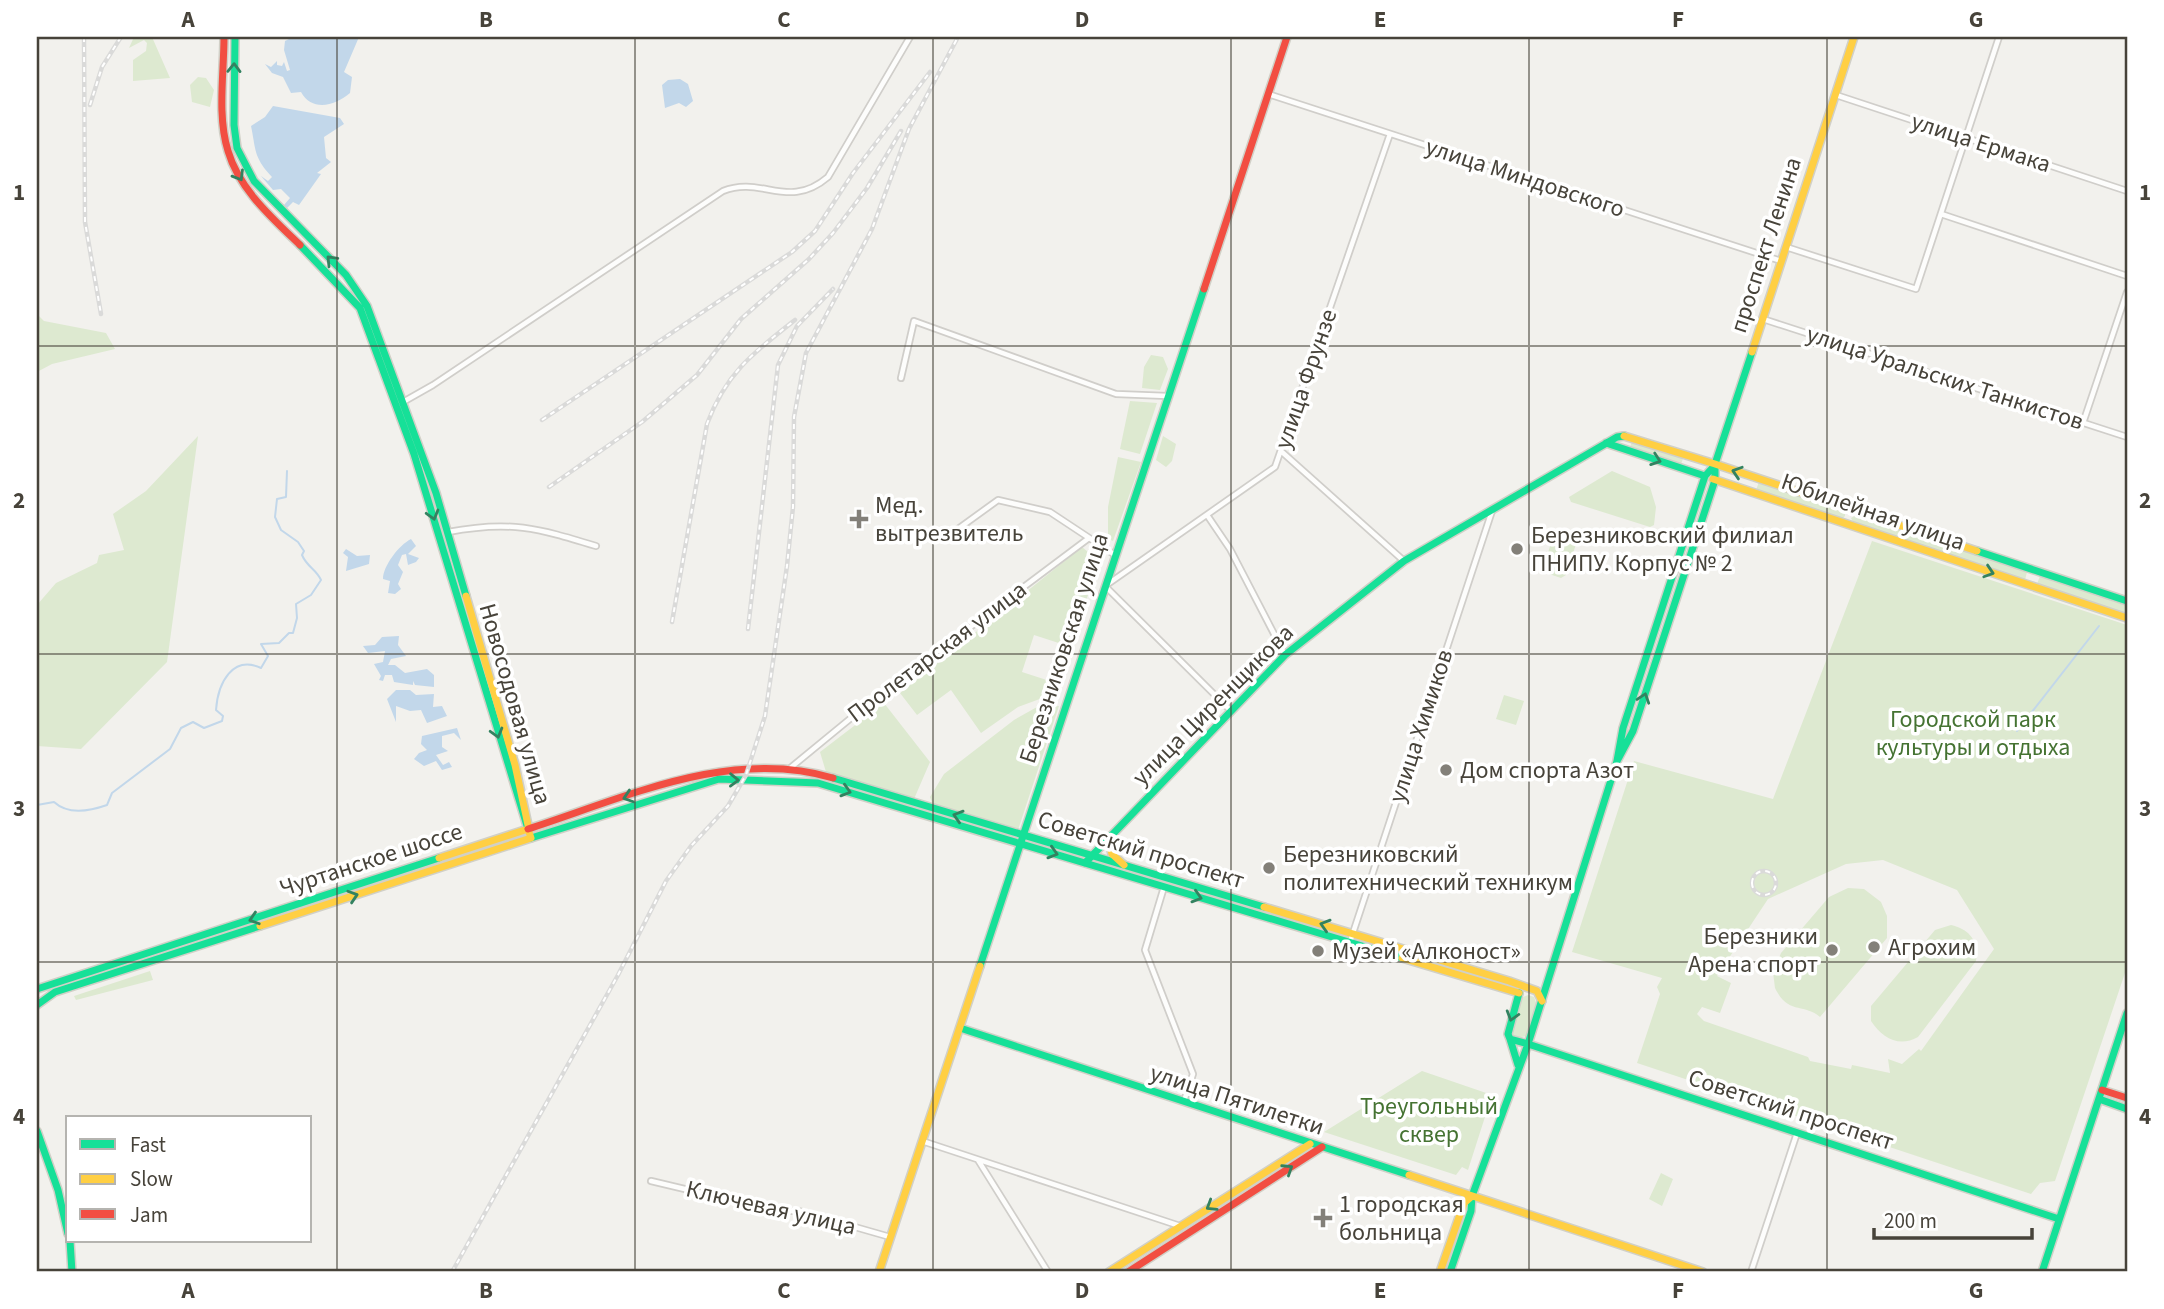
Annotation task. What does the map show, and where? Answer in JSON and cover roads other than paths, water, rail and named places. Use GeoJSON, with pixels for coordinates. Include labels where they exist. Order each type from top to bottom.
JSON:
{"type":"FeatureCollection","features":[{"type":"Feature","properties":{"kind":"main road","name":"Новосодовая улица"},"geometry":{"type":"LineString","coordinates":[[224,37],[225,130],[230,160],[254,197],[345,287],[360,308],[414,454],[499,741],[528,829]]}},
{"type":"Feature","properties":{"kind":"main road","name":"Новосодовая улица"},"geometry":{"type":"LineString","coordinates":[[235,37],[234,125],[237,148],[247,170],[359,291],[403,402],[447,532],[515,765],[528,814],[528,829]]}},
{"type":"Feature","properties":{"kind":"main road","name":"Березниковская улица"},"geometry":{"type":"LineString","coordinates":[[880,1272],[1287,37]]}},
{"type":"Feature","properties":{"kind":"main road","name":"проспект Ленина"},"geometry":{"type":"LineString","coordinates":[[1450,1272],[1471,1211],[1472,1196],[1542,1001],[1617,761],[1623,728],[1706,477],[1715,464],[1854,37]]}},
{"type":"Feature","properties":{"kind":"main road","name":"Юбилейная улица"},"geometry":{"type":"LineString","coordinates":[[1629,436],[2127,601]]}},
{"type":"Feature","properties":{"kind":"main road","name":"улица Циренщикова"},"geometry":{"type":"LineString","coordinates":[[1085,863],[1285,655],[1404,561],[1606,443],[1617,437],[1629,436]]}},
{"type":"Feature","properties":{"kind":"main road","name":"Юбилейная улица"},"geometry":{"type":"LineString","coordinates":[[1606,443],[2127,618]]}},
{"type":"Feature","properties":{"kind":"main road","name":"проспект Ленина"},"geometry":{"type":"LineString","coordinates":[[1617,761],[1633,732],[1715,480],[1715,464]]}},
{"type":"Feature","properties":{"kind":"main road"},"geometry":{"type":"LineString","coordinates":[[779,779],[788,770]]}},
{"type":"Feature","properties":{"kind":"main road","name":"Советский проспект"},"geometry":{"type":"LineString","coordinates":[[717,771],[788,770],[820,774],[1531,988]]}},
{"type":"Feature","properties":{"kind":"main road","name":"Чуртанское шоссе"},"geometry":{"type":"LineString","coordinates":[[37,989],[528,829],[717,771]]}},
{"type":"Feature","properties":{"kind":"main road","name":"Советский проспект"},"geometry":{"type":"LineString","coordinates":[[688,786],[719,779],[779,779],[818,783],[1519,993]]}},
{"type":"Feature","properties":{"kind":"main road","name":"Чуртанское шоссе"},"geometry":{"type":"LineString","coordinates":[[37,1005],[55,992],[688,786]]}},
{"type":"Feature","properties":{"kind":"main road"},"geometry":{"type":"LineString","coordinates":[[528,829],[531,838]]}},
{"type":"Feature","properties":{"kind":"main road"},"geometry":{"type":"LineString","coordinates":[[1108,838],[1112,854],[1124,865]]}},
{"type":"Feature","properties":{"kind":"main road"},"geometry":{"type":"LineString","coordinates":[[1517,1072],[1517,1053],[1510,1039],[1508,1026],[1519,993],[1547,981]]}},
{"type":"Feature","properties":{"kind":"main road"},"geometry":{"type":"LineString","coordinates":[[1531,988],[1542,1001]]}},
{"type":"Feature","properties":{"kind":"main road"},"geometry":{"type":"LineString","coordinates":[[2042,1272],[2127,1013]]}},
{"type":"Feature","properties":{"kind":"main road","name":"улица Пятилетки"},"geometry":{"type":"LineString","coordinates":[[960,1028],[1703,1272]]}},
{"type":"Feature","properties":{"kind":"main road","name":"Советский проспект"},"geometry":{"type":"LineString","coordinates":[[1510,1039],[2059,1219]]}},
{"type":"Feature","properties":{"kind":"main road"},"geometry":{"type":"LineString","coordinates":[[2102,1090],[2127,1098]]}},
{"type":"Feature","properties":{"kind":"main road"},"geometry":{"type":"LineString","coordinates":[[2099,1099],[2127,1108]]}},
{"type":"Feature","properties":{"kind":"main road"},"geometry":{"type":"LineString","coordinates":[[37,1131],[58,1190],[66,1225]]}},
{"type":"Feature","properties":{"kind":"main road"},"geometry":{"type":"LineString","coordinates":[[1109,1272],[1310,1144]]}},
{"type":"Feature","properties":{"kind":"main road"},"geometry":{"type":"LineString","coordinates":[[1128,1272],[1322,1147]]}},
{"type":"Feature","properties":{"kind":"main road"},"geometry":{"type":"LineString","coordinates":[[1243,1186],[1249,1194]]}},
{"type":"Feature","properties":{"kind":"main road","name":"проспект Ленина"},"geometry":{"type":"LineString","coordinates":[[1440,1272],[1464,1203],[1472,1196]]}},
{"type":"Feature","properties":{"kind":"main road"},"geometry":{"type":"LineString","coordinates":[[69,1242],[72,1272]]}},
{"type":"Feature","properties":{"kind":"street"},"geometry":{"type":"LineString","coordinates":[[403,402],[433,385],[723,191],[737,185],[779,194],[799,193],[815,188],[828,177],[910,37]]}},
{"type":"Feature","properties":{"kind":"street"},"geometry":{"type":"LineString","coordinates":[[1786,247],[1916,289],[1999,37]]}},
{"type":"Feature","properties":{"kind":"street","name":"улица Миндовского"},"geometry":{"type":"LineString","coordinates":[[1268,94],[1781,261]]}},
{"type":"Feature","properties":{"kind":"street","name":"улица Ермака"},"geometry":{"type":"LineString","coordinates":[[1835,95],[2127,191]]}},
{"type":"Feature","properties":{"kind":"street","name":"улица Фрунзе"},"geometry":{"type":"LineString","coordinates":[[1105,586],[1275,467],[1390,134]]}},
{"type":"Feature","properties":{"kind":"street"},"geometry":{"type":"LineString","coordinates":[[1941,214],[2127,276]]}},
{"type":"Feature","properties":{"kind":"street"},"geometry":{"type":"LineString","coordinates":[[2083,423],[2127,292]]}},
{"type":"Feature","properties":{"kind":"street","name":"улица Уральских Танкистов"},"geometry":{"type":"LineString","coordinates":[[1762,318],[2127,437]]}},
{"type":"Feature","properties":{"kind":"street"},"geometry":{"type":"LineString","coordinates":[[901,378],[905,350],[914,321],[1116,394],[1169,396]]}},
{"type":"Feature","properties":{"kind":"street"},"geometry":{"type":"LineString","coordinates":[[1282,452],[1404,561]]}},
{"type":"Feature","properties":{"kind":"street"},"geometry":{"type":"LineString","coordinates":[[951,534],[998,500],[1050,512],[1115,555]]}},
{"type":"Feature","properties":{"kind":"street","name":"улица Химиков"},"geometry":{"type":"LineString","coordinates":[[1350,942],[1492,510]]}},
{"type":"Feature","properties":{"kind":"street"},"geometry":{"type":"LineString","coordinates":[[1207,515],[1230,549],[1285,655]]}},
{"type":"Feature","properties":{"kind":"street"},"geometry":{"type":"LineString","coordinates":[[447,532],[505,524],[545,531],[596,546]]}},
{"type":"Feature","properties":{"kind":"street","name":"Пролетарская улица"},"geometry":{"type":"LineString","coordinates":[[788,770],[873,700],[1089,538]]}},
{"type":"Feature","properties":{"kind":"street"},"geometry":{"type":"LineString","coordinates":[[1105,586],[1230,710]]}},
{"type":"Feature","properties":{"kind":"street"},"geometry":{"type":"LineString","coordinates":[[1164,887],[1145,950],[1193,1074],[1184,1102]]}},
{"type":"Feature","properties":{"kind":"street"},"geometry":{"type":"LineString","coordinates":[[1751,1272],[1797,1132]]}},
{"type":"Feature","properties":{"kind":"street"},"geometry":{"type":"LineString","coordinates":[[922,1141],[1180,1226]]}},
{"type":"Feature","properties":{"kind":"street"},"geometry":{"type":"LineString","coordinates":[[978,1159],[1048,1272]]}},
{"type":"Feature","properties":{"kind":"street","name":"Ключевая улица"},"geometry":{"type":"LineString","coordinates":[[651,1181],[777,1211],[799,1211],[891,1237]]}},
{"type":"Feature","properties":{"kind":"water"},"geometry":{"type":"Polygon","coordinates":[[[293,37],[359,37],[344,72],[352,77],[350,93],[331,104],[317,105],[301,92],[291,93],[283,77],[272,73],[265,64],[271,67],[277,61],[277,65],[282,66],[284,62],[287,71],[290,70],[284,50],[285,41],[293,37]]]}},
{"type":"Feature","properties":{"kind":"water"},"geometry":{"type":"Polygon","coordinates":[[[680,79],[688,84],[693,101],[686,107],[679,103],[665,108],[662,85],[668,80],[680,79]]]}},
{"type":"Feature","properties":{"kind":"water"},"geometry":{"type":"Polygon","coordinates":[[[273,106],[340,118],[344,124],[324,137],[326,158],[331,162],[317,173],[321,174],[299,205],[293,202],[287,208],[284,205],[290,198],[281,189],[273,190],[261,176],[268,181],[272,177],[258,158],[251,126],[265,117],[273,106]]]}},
{"type":"Feature","properties":{"kind":"water"},"geometry":{"type":"Polygon","coordinates":[[[411,539],[416,546],[408,554],[419,558],[408,565],[406,554],[402,555],[398,565],[403,572],[398,584],[401,589],[395,594],[388,593],[390,581],[383,579],[386,568],[397,551],[411,539]]]}},
{"type":"Feature","properties":{"kind":"water"},"geometry":{"type":"Polygon","coordinates":[[[346,549],[357,556],[370,555],[369,564],[346,571],[348,557],[343,553],[346,549]]]}},
{"type":"Feature","properties":{"kind":"water"},"geometry":{"type":"Polygon","coordinates":[[[399,636],[398,645],[406,656],[391,659],[388,665],[395,665],[405,673],[427,669],[434,675],[434,687],[415,685],[413,681],[413,685],[394,682],[392,675],[385,675],[383,681],[379,680],[381,676],[374,664],[383,662],[385,651],[368,653],[363,646],[375,645],[382,637],[399,636]]]}},
{"type":"Feature","properties":{"kind":"water"},"geometry":{"type":"Polygon","coordinates":[[[396,690],[410,690],[416,695],[434,694],[433,707],[442,706],[447,716],[427,723],[421,710],[410,711],[396,706],[396,722],[387,699],[396,690]]]}},
{"type":"Feature","properties":{"kind":"water"},"geometry":{"type":"Polygon","coordinates":[[[457,728],[461,740],[454,733],[442,736],[442,747],[448,751],[436,755],[443,765],[449,762],[452,767],[442,770],[436,761],[424,766],[414,759],[427,750],[421,744],[422,736],[457,728]]]}},
{"type":"Feature","properties":{"kind":"waterway"},"geometry":{"type":"LineString","coordinates":[[37,805],[54,802],[66,809],[79,811],[107,805],[112,793],[170,749],[181,728],[193,722],[204,728],[222,721],[223,716],[216,710],[217,700],[229,674],[242,665],[261,668],[268,656],[261,644],[279,643],[289,633],[293,633],[297,618],[296,604],[311,595],[321,580],[304,559],[304,551],[298,542],[281,530],[275,517],[277,499],[286,497],[287,471]]}},
{"type":"Feature","properties":{"kind":"waterway"},"geometry":{"type":"LineString","coordinates":[[2017,731],[2099,626]]}},
{"type":"Feature","properties":{"kind":"railway"},"geometry":{"type":"LineString","coordinates":[[84,37],[85,222],[101,314]]}},
{"type":"Feature","properties":{"kind":"railway"},"geometry":{"type":"LineString","coordinates":[[90,105],[102,67],[121,37]]}},
{"type":"Feature","properties":{"kind":"railway"},"geometry":{"type":"LineString","coordinates":[[452,1272],[618,975],[666,881],[691,846],[728,806],[746,775],[765,716],[787,566],[793,507],[794,417],[806,353],[872,229],[909,129],[958,37]]}},
{"type":"Feature","properties":{"kind":"railway"},"geometry":{"type":"LineString","coordinates":[[542,420],[792,252],[815,231],[853,173],[930,72]]}},
{"type":"Feature","properties":{"kind":"railway"},"geometry":{"type":"LineString","coordinates":[[549,487],[642,422],[697,375],[741,319],[809,259],[833,233],[867,188],[901,131]]}},
{"type":"Feature","properties":{"kind":"railway"},"geometry":{"type":"LineString","coordinates":[[748,629],[778,365],[797,326],[833,289]]}},
{"type":"Feature","properties":{"kind":"railway"},"geometry":{"type":"LineString","coordinates":[[672,622],[707,424],[723,391],[742,365],[795,320]]}},
{"type":"Feature","properties":{"kind":"railway"},"geometry":{"type":"LineString","coordinates":[[1764,871],[1772,875],[1776,883],[1772,891],[1764,895],[1756,891],[1752,883],[1756,875],[1764,871]]}},
{"type":"Feature","properties":{"kind":"place","name":"Мед. вытрезвитель"},"geometry":{"type":"Point","coordinates":[859,519]}},
{"type":"Feature","properties":{"kind":"place","name":"Березниковский филиал ПНИПУ. Корпус № 2"},"geometry":{"type":"Point","coordinates":[1517,549]}},
{"type":"Feature","properties":{"kind":"place","name":"Дом спорта Азот"},"geometry":{"type":"Point","coordinates":[1446,770]}},
{"type":"Feature","properties":{"kind":"place","name":"Березниковский политехнический техникум"},"geometry":{"type":"Point","coordinates":[1269,868]}},
{"type":"Feature","properties":{"kind":"place","name":"Агрохим"},"geometry":{"type":"Point","coordinates":[1874,947]}},
{"type":"Feature","properties":{"kind":"place","name":"Березники Арена спорт"},"geometry":{"type":"Point","coordinates":[1832,950]}},
{"type":"Feature","properties":{"kind":"place","name":"Музей «Алконост»"},"geometry":{"type":"Point","coordinates":[1318,951]}},
{"type":"Feature","properties":{"kind":"place","name":"1 городская больница"},"geometry":{"type":"Point","coordinates":[1323,1218]}},
{"type":"Feature","properties":{"kind":"park label","name":"Городской парк культуры и отдыха"},"geometry":{"type":"Point","coordinates":[1973,733]}},
{"type":"Feature","properties":{"kind":"park label","name":"Треугольный сквер"},"geometry":{"type":"Point","coordinates":[1429,1120]}}]}
